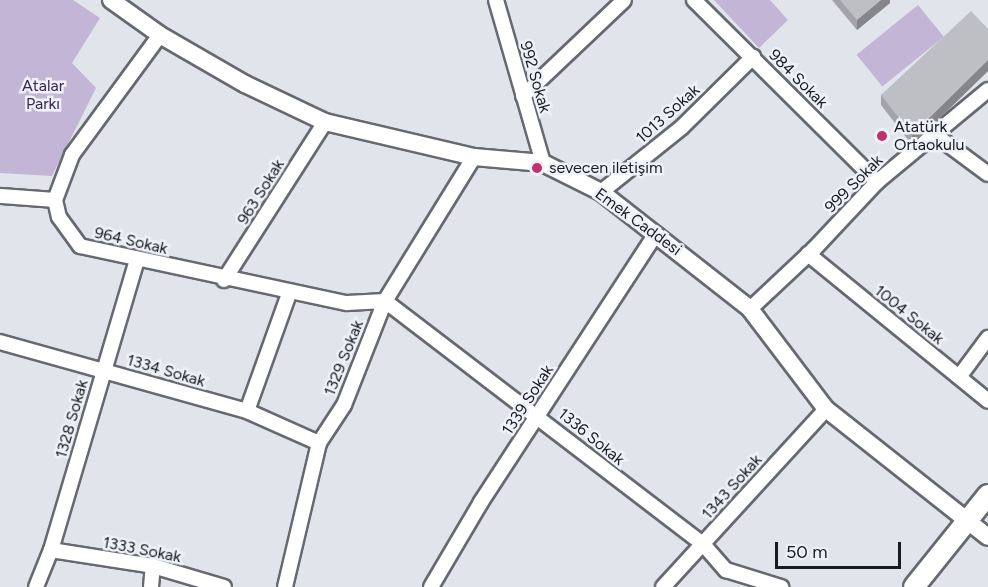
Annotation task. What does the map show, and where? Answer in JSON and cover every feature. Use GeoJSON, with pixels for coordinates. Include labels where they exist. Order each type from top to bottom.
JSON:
{"type":"FeatureCollection","features":[{"type":"Feature","properties":{"kind":"main road"},"geometry":{"type":"LineString","coordinates":[[914,587],[988,495]]}},
{"type":"Feature","properties":{"kind":"street","name":"Emek Caddesi"},"geometry":{"type":"LineString","coordinates":[[111,0],[160,35],[245,84],[325,122],[474,157],[543,164],[601,192],[750,309],[826,409],[988,537]]}},
{"type":"Feature","properties":{"kind":"street","name":"992 Sokak"},"geometry":{"type":"LineString","coordinates":[[496,0],[543,164]]}},
{"type":"Feature","properties":{"kind":"street"},"geometry":{"type":"LineString","coordinates":[[524,96],[624,0]]}},
{"type":"Feature","properties":{"kind":"street","name":"984 Sokak"},"geometry":{"type":"LineString","coordinates":[[694,0],[877,182]]}},
{"type":"Feature","properties":{"kind":"street"},"geometry":{"type":"LineString","coordinates":[[0,196],[55,200],[72,155],[160,35]]}},
{"type":"Feature","properties":{"kind":"street","name":"1013 Sokak"},"geometry":{"type":"LineString","coordinates":[[601,192],[682,127],[753,57]]}},
{"type":"Feature","properties":{"kind":"street","name":"999 Sokak"},"geometry":{"type":"LineString","coordinates":[[750,309],[808,254],[877,182],[988,90]]}},
{"type":"Feature","properties":{"kind":"street","name":"963 Sokak"},"geometry":{"type":"LineString","coordinates":[[224,280],[325,122]]}},
{"type":"Feature","properties":{"kind":"street"},"geometry":{"type":"LineString","coordinates":[[933,134],[988,174]]}},
{"type":"Feature","properties":{"kind":"street","name":"1329 Sokak"},"geometry":{"type":"LineString","coordinates":[[285,587],[319,443],[344,405],[386,301],[474,157]]}},
{"type":"Feature","properties":{"kind":"street","name":"964 Sokak"},"geometry":{"type":"LineString","coordinates":[[55,200],[59,217],[80,246],[224,280],[347,303],[386,301]]}},
{"type":"Feature","properties":{"kind":"street","name":"1339 Sokak"},"geometry":{"type":"LineString","coordinates":[[431,587],[537,415],[656,234]]}},
{"type":"Feature","properties":{"kind":"street","name":"1004 Sokak"},"geometry":{"type":"LineString","coordinates":[[808,254],[988,401]]}},
{"type":"Feature","properties":{"kind":"street","name":"1328 Sokak"},"geometry":{"type":"LineString","coordinates":[[36,587],[51,550],[137,259]]}},
{"type":"Feature","properties":{"kind":"street"},"geometry":{"type":"LineString","coordinates":[[247,411],[290,291]]}},
{"type":"Feature","properties":{"kind":"street","name":"1336 Sokak"},"geometry":{"type":"LineString","coordinates":[[386,301],[703,544],[726,570],[781,587]]}},
{"type":"Feature","properties":{"kind":"street"},"geometry":{"type":"LineString","coordinates":[[959,377],[988,338]]}},
{"type":"Feature","properties":{"kind":"street","name":"1334 Sokak"},"geometry":{"type":"LineString","coordinates":[[0,342],[247,411],[319,443]]}},
{"type":"Feature","properties":{"kind":"street","name":"1343 Sokak"},"geometry":{"type":"LineString","coordinates":[[663,587],[826,409]]}},
{"type":"Feature","properties":{"kind":"street","name":"1333 Sokak"},"geometry":{"type":"LineString","coordinates":[[51,550],[153,566],[224,587]]}},
{"type":"Feature","properties":{"kind":"street"},"geometry":{"type":"LineString","coordinates":[[151,587],[153,566]]}},
{"type":"Feature","properties":{"kind":"street"},"geometry":{"type":"LineString","coordinates":[[285,587],[290,587]]}},
{"type":"Feature","properties":{"kind":"green space","name":"Atalar Parkı"},"geometry":{"type":"Polygon","coordinates":[[[0,0],[73,0],[100,18],[72,63],[96,88],[52,176],[0,173],[0,0]]]}},
{"type":"Feature","properties":{"kind":"green space"},"geometry":{"type":"Polygon","coordinates":[[[714,0],[770,0],[788,20],[759,48],[714,0]]]}},
{"type":"Feature","properties":{"kind":"green space"},"geometry":{"type":"Polygon","coordinates":[[[918,5],[944,37],[882,87],[857,55],[918,5]]]}},
{"type":"Feature","properties":{"kind":"building"},"geometry":{"type":"Polygon","coordinates":[[[840,0],[881,0],[857,20],[840,0]]]}},
{"type":"Feature","properties":{"kind":"building"},"geometry":{"type":"Polygon","coordinates":[[[971,11],[988,29],[988,60],[912,135],[881,95],[971,11]]]}},
{"type":"Feature","properties":{"kind":"place","name":"Atatürk Ortaokulu"},"geometry":{"type":"Point","coordinates":[882,136]}},
{"type":"Feature","properties":{"kind":"place","name":"sevecen iletişim"},"geometry":{"type":"Point","coordinates":[537,168]}}]}
